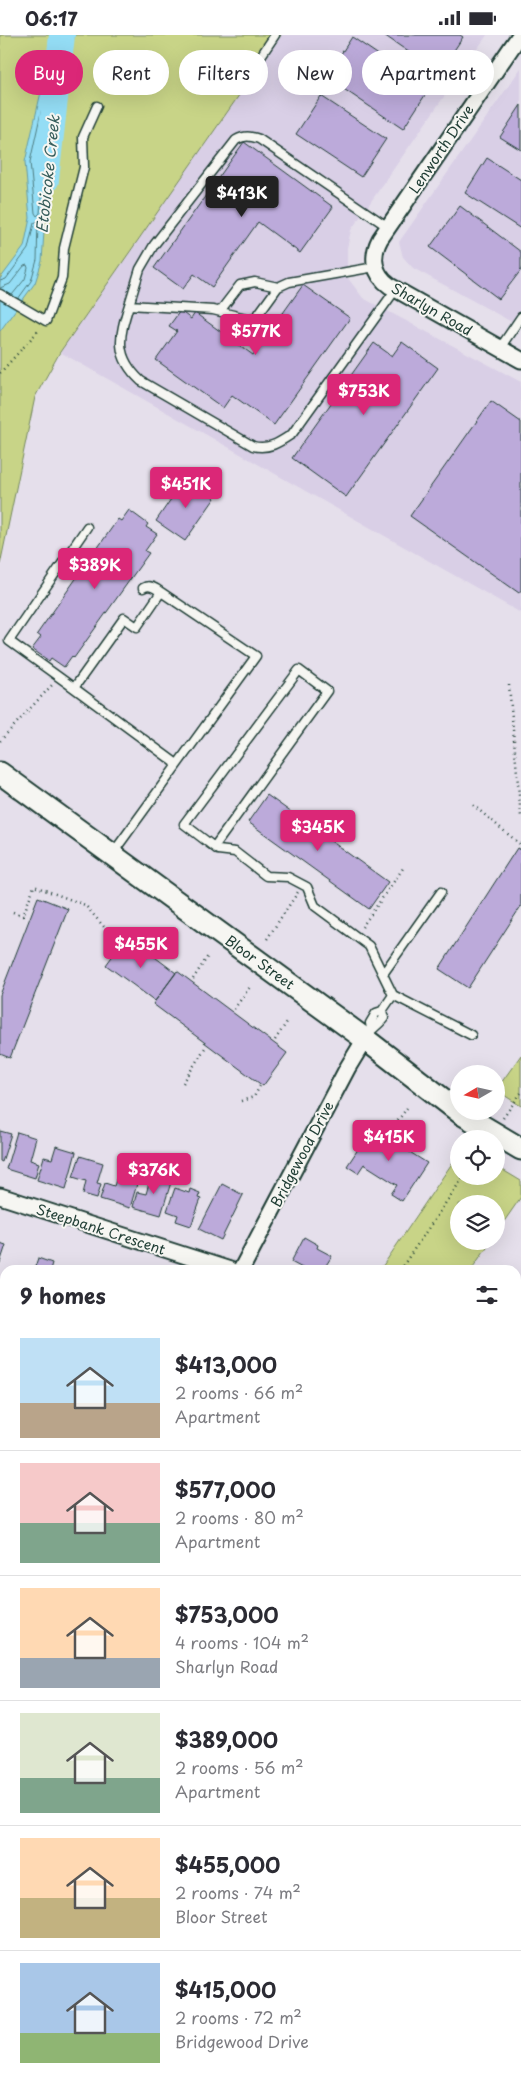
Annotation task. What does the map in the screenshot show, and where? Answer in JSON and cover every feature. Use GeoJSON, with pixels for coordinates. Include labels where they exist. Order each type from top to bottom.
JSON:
{"type":"FeatureCollection","features":[{"type":"Feature","properties":{"kind":"main road","name":"Bloor Street"},"geometry":{"type":"LineString","coordinates":[[0,773],[368,1034],[462,1114],[521,1149]]}},
{"type":"Feature","properties":{"kind":"street","name":"Lenworth Drive"},"geometry":{"type":"LineString","coordinates":[[384,233],[520,35]]}},
{"type":"Feature","properties":{"kind":"street"},"geometry":{"type":"LineString","coordinates":[[375,267],[374,255],[384,233]]}},
{"type":"Feature","properties":{"kind":"street","name":"Sharlyn Road"},"geometry":{"type":"LineString","coordinates":[[375,267],[385,282],[521,360]]}},
{"type":"Feature","properties":{"kind":"street","name":"Bridgewood Drive"},"geometry":{"type":"LineString","coordinates":[[244,1265],[348,1067],[368,1034]]}},
{"type":"Feature","properties":{"kind":"street","name":"Steepbank Crescent"},"geometry":{"type":"LineString","coordinates":[[0,1196],[214,1265]]}},
{"type":"Feature","properties":{"kind":"lane"},"geometry":{"type":"LineString","coordinates":[[265,50],[275,35]]}},
{"type":"Feature","properties":{"kind":"lane"},"geometry":{"type":"LineString","coordinates":[[0,294],[46,321],[62,278],[64,248],[84,167],[83,137],[97,106]]}},
{"type":"Feature","properties":{"kind":"lane"},"geometry":{"type":"LineString","coordinates":[[384,233],[259,139],[249,136],[242,137],[236,140],[154,245],[140,269],[122,326],[120,349],[132,373],[141,381],[253,447],[266,448],[277,444],[292,434],[396,289]]}},
{"type":"Feature","properties":{"kind":"lane"},"geometry":{"type":"LineString","coordinates":[[220,311],[240,285],[255,282],[278,287],[314,276],[375,267]]}},
{"type":"Feature","properties":{"kind":"lane"},"geometry":{"type":"LineString","coordinates":[[129,305],[220,311],[254,319],[278,287]]}},
{"type":"Feature","properties":{"kind":"lane"},"geometry":{"type":"LineString","coordinates":[[500,348],[521,317]]}},
{"type":"Feature","properties":{"kind":"lane"},"geometry":{"type":"LineString","coordinates":[[87,527],[8,641],[178,764]]}},
{"type":"Feature","properties":{"kind":"lane"},"geometry":{"type":"LineString","coordinates":[[112,854],[256,656],[153,587],[147,586],[143,589]]}},
{"type":"Feature","properties":{"kind":"lane"},"geometry":{"type":"LineString","coordinates":[[124,618],[137,627],[161,592]]}},
{"type":"Feature","properties":{"kind":"lane"},"geometry":{"type":"LineString","coordinates":[[74,688],[128,611]]}},
{"type":"Feature","properties":{"kind":"lane"},"geometry":{"type":"LineString","coordinates":[[214,847],[327,691],[299,669],[184,824],[214,847],[218,850],[235,852],[266,876],[288,877],[307,887],[315,906],[369,946],[393,995],[415,1004],[471,1035]]}},
{"type":"Feature","properties":{"kind":"lane"},"geometry":{"type":"LineString","coordinates":[[383,974],[441,892]]}},
{"type":"Feature","properties":{"kind":"lane"},"geometry":{"type":"LineString","coordinates":[[368,1034],[384,1018],[382,1011],[393,995]]}},
{"type":"Feature","properties":{"kind":"path"},"geometry":{"type":"LineString","coordinates":[[0,373],[46,321]]}},
{"type":"Feature","properties":{"kind":"path"},"geometry":{"type":"LineString","coordinates":[[0,741],[59,677]]}},
{"type":"Feature","properties":{"kind":"path"},"geometry":{"type":"LineString","coordinates":[[509,685],[521,817]]}},
{"type":"Feature","properties":{"kind":"path"},"geometry":{"type":"LineString","coordinates":[[473,805],[521,845]]}},
{"type":"Feature","properties":{"kind":"path"},"geometry":{"type":"LineString","coordinates":[[356,936],[404,867]]}},
{"type":"Feature","properties":{"kind":"path"},"geometry":{"type":"LineString","coordinates":[[267,939],[303,885]]}},
{"type":"Feature","properties":{"kind":"path"},"geometry":{"type":"LineString","coordinates":[[13,912],[23,916],[34,886],[84,905],[105,928]]}},
{"type":"Feature","properties":{"kind":"path"},"geometry":{"type":"LineString","coordinates":[[193,979],[208,956]]}},
{"type":"Feature","properties":{"kind":"path"},"geometry":{"type":"LineString","coordinates":[[234,1009],[250,987]]}},
{"type":"Feature","properties":{"kind":"path"},"geometry":{"type":"LineString","coordinates":[[275,1040],[287,1022]]}},
{"type":"Feature","properties":{"kind":"path"},"geometry":{"type":"LineString","coordinates":[[183,1083],[205,1048]]}},
{"type":"Feature","properties":{"kind":"path"},"geometry":{"type":"LineString","coordinates":[[242,1101],[254,1097],[261,1084]]}},
{"type":"Feature","properties":{"kind":"path"},"geometry":{"type":"LineString","coordinates":[[505,1115],[521,1093]]}},
{"type":"Feature","properties":{"kind":"path"},"geometry":{"type":"LineString","coordinates":[[390,1133],[406,1108]]}},
{"type":"Feature","properties":{"kind":"path"},"geometry":{"type":"LineString","coordinates":[[403,1265],[458,1185]]}},
{"type":"Feature","properties":{"kind":"shaded area"},"geometry":{"type":"Polygon","coordinates":[[[281,35],[487,35],[477,50],[362,50],[362,95],[445,95],[351,230],[347,248],[347,277],[363,298],[521,382],[521,613],[60,352],[239,95],[268,95],[268,54],[281,35]]]}},
{"type":"Feature","properties":{"kind":"shaded area"},"geometry":{"type":"Polygon","coordinates":[[[521,68],[521,327],[413,268],[403,257],[399,242],[521,68]]]}},
{"type":"Feature","properties":{"kind":"green space"},"geometry":{"type":"Polygon","coordinates":[[[0,35],[281,35],[268,54],[268,50],[179,50],[179,95],[239,95],[60,352],[35,397],[0,565],[0,35]]]}},
{"type":"Feature","properties":{"kind":"green space"},"geometry":{"type":"Polygon","coordinates":[[[521,1055],[521,1106],[505,1096],[505,1077],[521,1055]]]}},
{"type":"Feature","properties":{"kind":"green space"},"geometry":{"type":"Polygon","coordinates":[[[450,1166],[450,1185],[505,1185],[505,1171],[521,1181],[521,1197],[505,1220],[505,1195],[450,1195],[450,1250],[485,1250],[474,1265],[383,1265],[450,1166]]]}},
{"type":"Feature","properties":{"kind":"water","name":"Etobicoke Creek"},"geometry":{"type":"Polygon","coordinates":[[[54,35],[75,35],[71,50],[51,50],[54,35]]]}},
{"type":"Feature","properties":{"kind":"water","name":"Etobicoke Creek"},"geometry":{"type":"Polygon","coordinates":[[[40,95],[58,95],[52,114],[42,261],[35,283],[0,331],[0,279],[24,247],[30,218],[25,162],[40,95]]]}},
{"type":"Feature","properties":{"kind":"building"},"geometry":{"type":"Polygon","coordinates":[[[384,35],[460,35],[463,37],[454,50],[406,50],[384,35]]]}},
{"type":"Feature","properties":{"kind":"building"},"geometry":{"type":"Polygon","coordinates":[[[352,37],[371,50],[362,50],[362,95],[425,95],[403,129],[352,95],[352,50],[344,50],[352,37]]]}},
{"type":"Feature","properties":{"kind":"building"},"geometry":{"type":"Polygon","coordinates":[[[321,96],[386,139],[361,177],[296,134],[321,96]]]}},
{"type":"Feature","properties":{"kind":"building"},"geometry":{"type":"Polygon","coordinates":[[[521,105],[521,150],[500,137],[521,105]]]}},
{"type":"Feature","properties":{"kind":"building"},"geometry":{"type":"Polygon","coordinates":[[[244,142],[333,207],[300,253],[258,222],[212,287],[194,274],[183,289],[154,268],[244,142]]]}},
{"type":"Feature","properties":{"kind":"building"},"geometry":{"type":"Polygon","coordinates":[[[487,158],[521,180],[521,229],[465,193],[487,158]]]}},
{"type":"Feature","properties":{"kind":"building"},"geometry":{"type":"Polygon","coordinates":[[[460,206],[521,252],[521,270],[499,299],[430,247],[460,206]]]}},
{"type":"Feature","properties":{"kind":"building"},"geometry":{"type":"Polygon","coordinates":[[[303,285],[350,318],[274,425],[232,395],[223,408],[156,360],[177,331],[169,326],[180,311],[191,319],[195,313],[253,355],[303,285]]]}},
{"type":"Feature","properties":{"kind":"building"},"geometry":{"type":"Polygon","coordinates":[[[402,342],[438,368],[346,497],[292,458],[374,343],[392,356],[402,342]]]}},
{"type":"Feature","properties":{"kind":"building"},"geometry":{"type":"Polygon","coordinates":[[[491,401],[521,422],[521,590],[519,593],[410,516],[491,401]]]}},
{"type":"Feature","properties":{"kind":"building"},"geometry":{"type":"Polygon","coordinates":[[[186,477],[215,498],[185,541],[156,521],[186,477]]]}},
{"type":"Feature","properties":{"kind":"building"},"geometry":{"type":"Polygon","coordinates":[[[129,510],[148,524],[146,527],[157,534],[145,551],[149,553],[74,658],[72,656],[64,667],[51,658],[49,661],[32,649],[41,637],[37,634],[118,519],[121,521],[129,510]]]}},
{"type":"Feature","properties":{"kind":"building"},"geometry":{"type":"Polygon","coordinates":[[[267,795],[388,882],[369,909],[248,822],[267,795]]]}},
{"type":"Feature","properties":{"kind":"building"},"geometry":{"type":"Polygon","coordinates":[[[517,848],[521,850],[521,906],[468,988],[439,969],[517,848]]]}},
{"type":"Feature","properties":{"kind":"building"},"geometry":{"type":"Polygon","coordinates":[[[38,897],[68,909],[10,1058],[0,1054],[0,995],[38,897]]]}},
{"type":"Feature","properties":{"kind":"building"},"geometry":{"type":"Polygon","coordinates":[[[127,936],[176,973],[155,1001],[106,965],[127,936]]]}},
{"type":"Feature","properties":{"kind":"building"},"geometry":{"type":"Polygon","coordinates":[[[177,971],[287,1053],[263,1086],[153,1004],[177,971]]]}},
{"type":"Feature","properties":{"kind":"building"},"geometry":{"type":"Polygon","coordinates":[[[372,1128],[427,1163],[402,1201],[391,1194],[397,1185],[364,1164],[358,1173],[347,1166],[372,1128]]]}},
{"type":"Feature","properties":{"kind":"building"},"geometry":{"type":"Polygon","coordinates":[[[0,1131],[11,1134],[2,1162],[0,1161],[0,1131]]]}},
{"type":"Feature","properties":{"kind":"building"},"geometry":{"type":"Polygon","coordinates":[[[17,1132],[36,1138],[30,1160],[39,1163],[35,1178],[6,1169],[17,1132]]]}},
{"type":"Feature","properties":{"kind":"building"},"geometry":{"type":"Polygon","coordinates":[[[56,1146],[76,1152],[66,1189],[37,1180],[44,1157],[52,1159],[56,1146]]]}},
{"type":"Feature","properties":{"kind":"building"},"geometry":{"type":"Polygon","coordinates":[[[80,1156],[103,1163],[97,1183],[101,1184],[97,1198],[83,1194],[86,1181],[73,1177],[80,1156]]]}},
{"type":"Feature","properties":{"kind":"building"},"geometry":{"type":"Polygon","coordinates":[[[121,1164],[141,1170],[130,1208],[100,1199],[105,1183],[114,1186],[121,1164]]]}},
{"type":"Feature","properties":{"kind":"building"},"geometry":{"type":"Polygon","coordinates":[[[152,1173],[172,1179],[161,1215],[133,1207],[137,1192],[146,1194],[152,1173]]]}},
{"type":"Feature","properties":{"kind":"building"},"geometry":{"type":"Polygon","coordinates":[[[222,1184],[243,1195],[221,1240],[199,1229],[222,1184]]]}},
{"type":"Feature","properties":{"kind":"building"},"geometry":{"type":"Polygon","coordinates":[[[175,1188],[189,1193],[190,1189],[200,1193],[198,1198],[201,1199],[191,1226],[176,1221],[178,1215],[167,1211],[175,1188]]]}},
{"type":"Feature","properties":{"kind":"building"},"geometry":{"type":"Polygon","coordinates":[[[304,1237],[318,1245],[317,1248],[332,1256],[326,1265],[297,1265],[291,1262],[304,1237]]]}},
{"type":"Feature","properties":{"kind":"building"},"geometry":{"type":"Polygon","coordinates":[[[0,1243],[6,1245],[0,1263],[0,1243]]]}},
{"type":"Feature","properties":{"kind":"building"},"geometry":{"type":"Polygon","coordinates":[[[38,1258],[52,1263],[51,1265],[36,1265],[38,1258]]]}},
{"type":"Feature","properties":{"kind":"waterway","name":"Etobicoke Creek"},"geometry":{"type":"LineString","coordinates":[[46,180],[62,35]]}}]}
